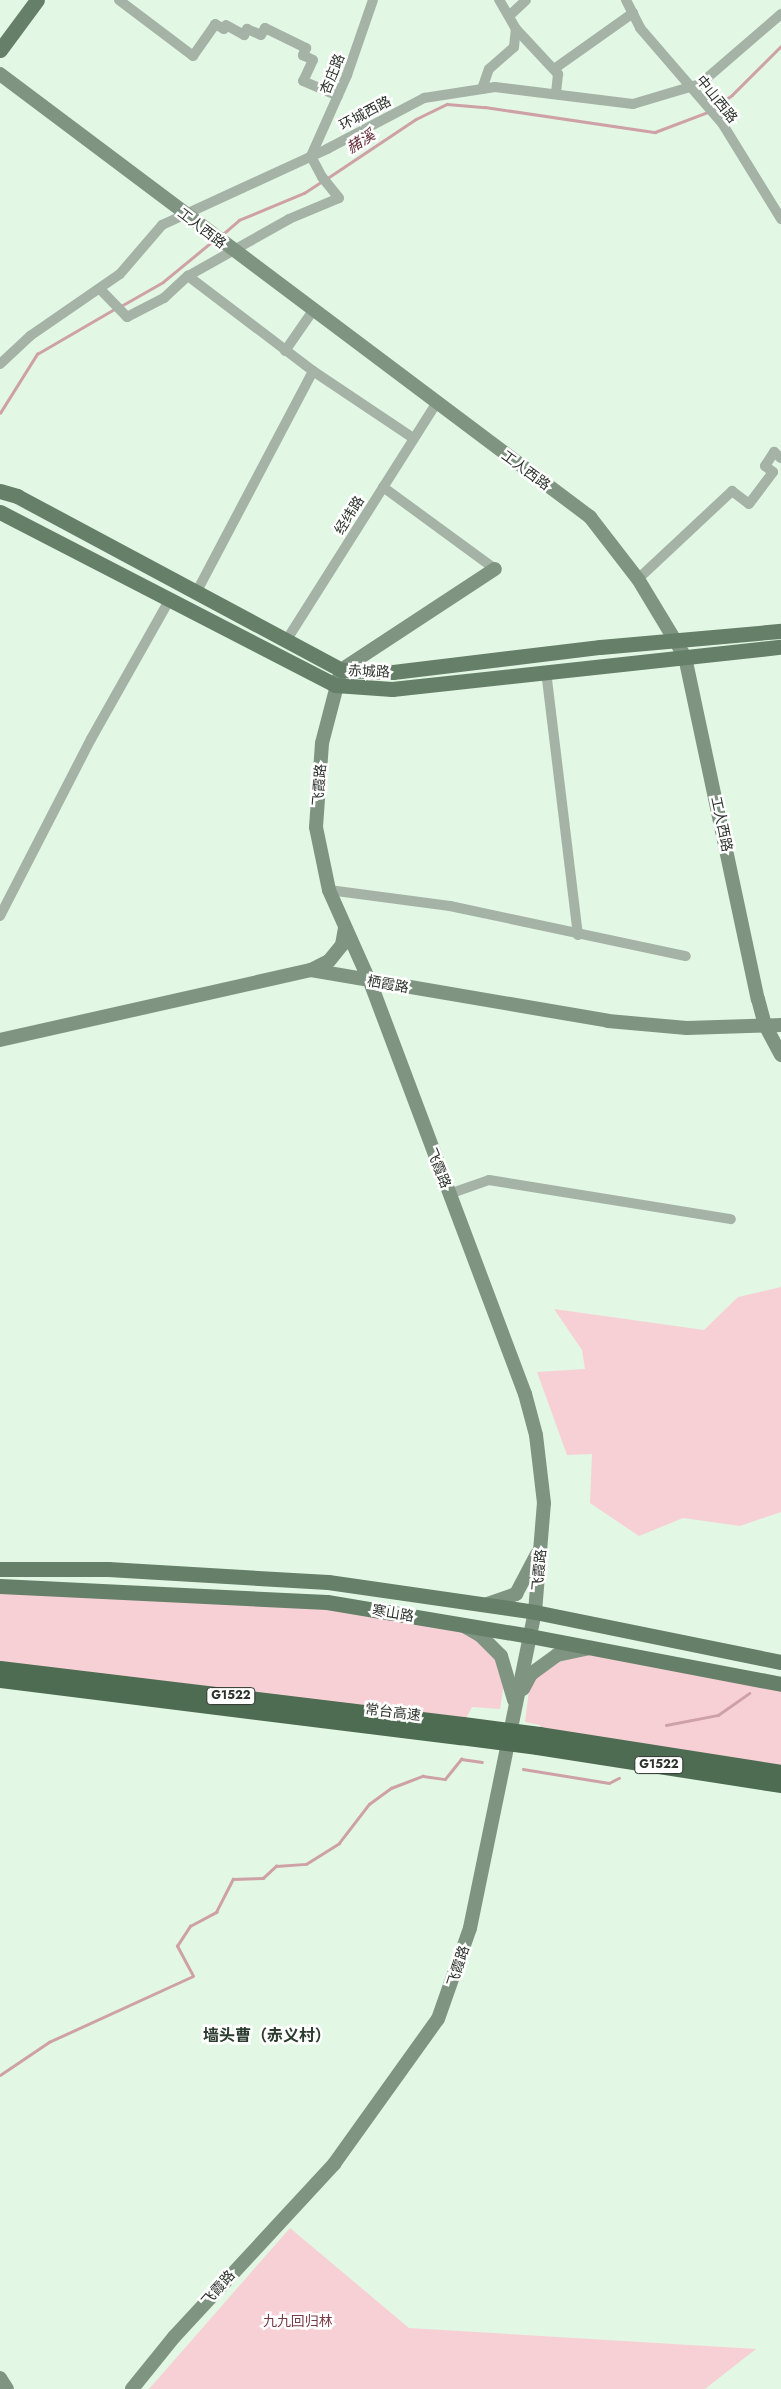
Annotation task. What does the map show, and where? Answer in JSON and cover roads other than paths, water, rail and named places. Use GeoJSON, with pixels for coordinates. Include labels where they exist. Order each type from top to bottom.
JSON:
{"type":"FeatureCollection","features":[{"type":"Feature","properties":{"kind":"highway","name":"常台高速"},"geometry":{"type":"LineString","coordinates":[[0,1668],[781,1772]]}},
{"type":"Feature","properties":{"kind":"highway","name":"常台高速"},"geometry":{"type":"LineString","coordinates":[[0,1680],[461,1730]]}},
{"type":"Feature","properties":{"kind":"highway","name":"常台高速"},"geometry":{"type":"LineString","coordinates":[[538,1741],[781,1785]]}},
{"type":"Feature","properties":{"kind":"main road"},"geometry":{"type":"LineString","coordinates":[[0,50],[37,0]]}},
{"type":"Feature","properties":{"kind":"main road","name":"工人西路"},"geometry":{"type":"LineString","coordinates":[[0,74],[312,312],[590,517],[638,579],[685,657],[765,1025],[781,1055]]}},
{"type":"Feature","properties":{"kind":"main road","name":"赤城路"},"geometry":{"type":"LineString","coordinates":[[0,491],[17,496],[196,594],[341,670],[393,672],[489,660],[781,631]]}},
{"type":"Feature","properties":{"kind":"main road","name":"赤城路"},"geometry":{"type":"LineString","coordinates":[[0,512],[335,685],[392,689],[546,671],[781,648]]}},
{"type":"Feature","properties":{"kind":"main road"},"geometry":{"type":"LineString","coordinates":[[116,571],[124,554]]}},
{"type":"Feature","properties":{"kind":"main road"},"geometry":{"type":"LineString","coordinates":[[341,670],[494,569]]}},
{"type":"Feature","properties":{"kind":"main road"},"geometry":{"type":"LineString","coordinates":[[489,660],[490,677]]}},
{"type":"Feature","properties":{"kind":"main road","name":"飞霞路"},"geometry":{"type":"LineString","coordinates":[[132,2389],[280,2219],[334,2164],[438,2019],[470,1928],[535,1612],[544,1503],[536,1435],[525,1394],[369,980],[344,928],[329,890],[316,827],[322,742],[335,685],[341,670]]}},
{"type":"Feature","properties":{"kind":"main road"},"geometry":{"type":"LineString","coordinates":[[311,970],[329,961],[342,945],[344,928]]}},
{"type":"Feature","properties":{"kind":"main road","name":"栖霞路"},"geometry":{"type":"LineString","coordinates":[[0,1040],[311,970],[608,1021],[687,1028],[781,1025]]}},
{"type":"Feature","properties":{"kind":"main road"},"geometry":{"type":"LineString","coordinates":[[486,1605],[516,1594],[528,1575],[542,1542]]}},
{"type":"Feature","properties":{"kind":"main road","name":"寒山路"},"geometry":{"type":"LineString","coordinates":[[0,1569],[108,1569],[328,1582],[535,1612],[781,1662]]}},
{"type":"Feature","properties":{"kind":"main road"},"geometry":{"type":"LineString","coordinates":[[538,1585],[549,1608],[563,1618]]}},
{"type":"Feature","properties":{"kind":"main road","name":"寒山路"},"geometry":{"type":"LineString","coordinates":[[0,1586],[327,1602],[530,1636],[781,1684]]}},
{"type":"Feature","properties":{"kind":"main road"},"geometry":{"type":"LineString","coordinates":[[459,1624],[481,1636],[501,1656],[515,1705]]}},
{"type":"Feature","properties":{"kind":"main road"},"geometry":{"type":"LineString","coordinates":[[515,1705],[532,1674],[557,1655],[592,1648]]}},
{"type":"Feature","properties":{"kind":"main road"},"geometry":{"type":"LineString","coordinates":[[0,2378],[8,2389]]}},
{"type":"Feature","properties":{"kind":"street"},"geometry":{"type":"LineString","coordinates":[[119,0],[193,56],[215,24],[224,29],[226,25],[244,35],[247,28],[261,35],[265,28],[306,48],[303,55],[313,60],[303,81],[338,96]]}},
{"type":"Feature","properties":{"kind":"street","name":"杏庄路"},"geometry":{"type":"LineString","coordinates":[[311,156],[338,96],[373,0]]}},
{"type":"Feature","properties":{"kind":"street"},"geometry":{"type":"LineString","coordinates":[[499,0],[516,29],[558,74],[556,94]]}},
{"type":"Feature","properties":{"kind":"street"},"geometry":{"type":"LineString","coordinates":[[508,16],[526,0]]}},
{"type":"Feature","properties":{"kind":"street","name":"中山西路"},"geometry":{"type":"LineString","coordinates":[[626,0],[640,28],[722,123],[781,219]]}},
{"type":"Feature","properties":{"kind":"street"},"geometry":{"type":"LineString","coordinates":[[554,69],[633,13]]}},
{"type":"Feature","properties":{"kind":"street","name":"环城西路"},"geometry":{"type":"LineString","coordinates":[[0,364],[30,336],[120,274],[162,226],[311,156],[424,98],[495,87],[633,104],[700,84],[781,14]]}},
{"type":"Feature","properties":{"kind":"street"},"geometry":{"type":"LineString","coordinates":[[482,89],[489,69],[514,46],[516,29]]}},
{"type":"Feature","properties":{"kind":"street"},"geometry":{"type":"LineString","coordinates":[[100,289],[127,316],[164,298],[188,276],[289,219],[339,198],[322,178],[311,156]]}},
{"type":"Feature","properties":{"kind":"street"},"geometry":{"type":"LineString","coordinates":[[188,276],[312,371],[414,438]]}},
{"type":"Feature","properties":{"kind":"street"},"geometry":{"type":"LineString","coordinates":[[285,351],[312,312]]}},
{"type":"Feature","properties":{"kind":"street"},"geometry":{"type":"LineString","coordinates":[[196,594],[312,371]]}},
{"type":"Feature","properties":{"kind":"street","name":"经纬路"},"geometry":{"type":"LineString","coordinates":[[286,641],[436,404]]}},
{"type":"Feature","properties":{"kind":"street"},"geometry":{"type":"LineString","coordinates":[[638,579],[732,491],[749,504],[773,472],[765,466],[774,452],[781,458]]}},
{"type":"Feature","properties":{"kind":"street"},"geometry":{"type":"LineString","coordinates":[[383,487],[494,569]]}},
{"type":"Feature","properties":{"kind":"street"},"geometry":{"type":"LineString","coordinates":[[0,916],[91,739],[170,599]]}},
{"type":"Feature","properties":{"kind":"street"},"geometry":{"type":"LineString","coordinates":[[546,671],[578,935]]}},
{"type":"Feature","properties":{"kind":"street"},"geometry":{"type":"LineString","coordinates":[[329,890],[450,906],[578,935],[686,956]]}},
{"type":"Feature","properties":{"kind":"street"},"geometry":{"type":"LineString","coordinates":[[449,1194],[489,1180],[731,1219]]}},
{"type":"Feature","properties":{"kind":"waterway","name":"赭溪"},"geometry":{"type":"LineString","coordinates":[[712,109],[732,95],[781,46]]}},
{"type":"Feature","properties":{"kind":"waterway","name":"赭溪"},"geometry":{"type":"LineString","coordinates":[[326,179],[416,119],[447,104],[485,107],[655,132],[708,112]]}},
{"type":"Feature","properties":{"kind":"waterway","name":"赭溪"},"geometry":{"type":"LineString","coordinates":[[223,234],[239,220],[304,193],[321,182]]}},
{"type":"Feature","properties":{"kind":"waterway","name":"赭溪"},"geometry":{"type":"LineString","coordinates":[[121,306],[163,282],[214,240]]}},
{"type":"Feature","properties":{"kind":"waterway","name":"赭溪"},"geometry":{"type":"LineString","coordinates":[[0,413],[37,354],[116,308]]}},
{"type":"Feature","properties":{"kind":"waterway"},"geometry":{"type":"LineString","coordinates":[[666,1725],[718,1715],[749,1693]]}},
{"type":"Feature","properties":{"kind":"waterway"},"geometry":{"type":"LineString","coordinates":[[0,2075],[49,2042],[193,1976],[177,1946],[190,1926],[216,1912],[233,1879],[263,1878],[276,1866],[306,1864],[339,1843],[369,1804],[391,1788],[423,1776],[445,1779],[461,1759],[482,1762]]}},
{"type":"Feature","properties":{"kind":"waterway"},"geometry":{"type":"LineString","coordinates":[[523,1769],[609,1783],[619,1778]]}},
{"type":"Feature","properties":{"kind":"district","name":"墙头曹（赤义村）"},"geometry":{"type":"Point","coordinates":[267,2036]}},
{"type":"Feature","properties":{"kind":"park label","name":"九九回归林"},"geometry":{"type":"Point","coordinates":[298,2321]}}]}
